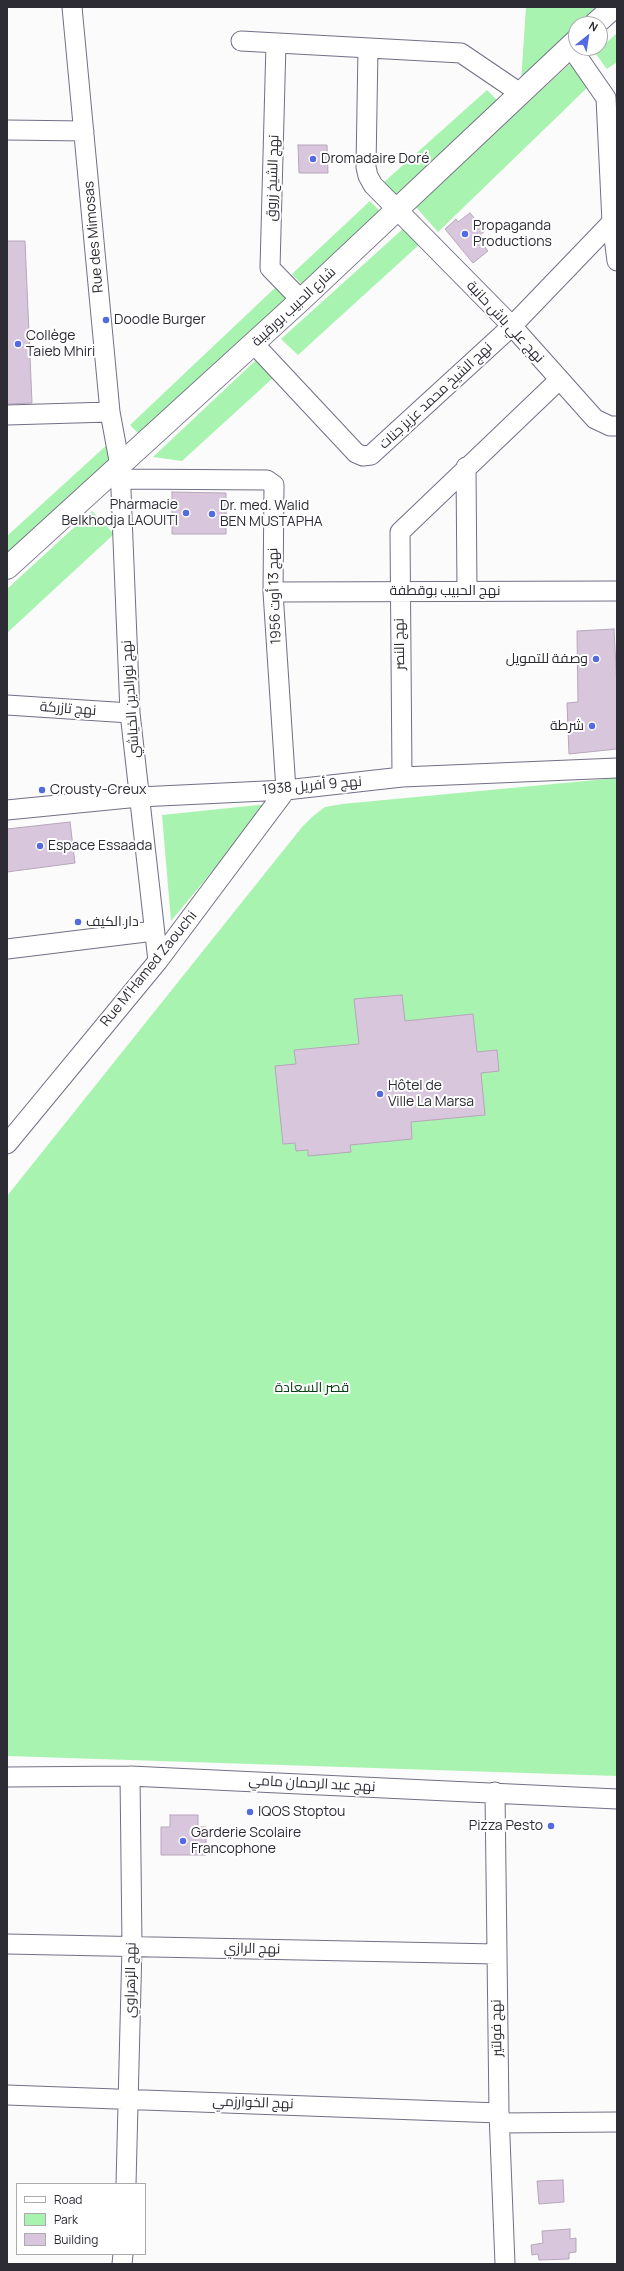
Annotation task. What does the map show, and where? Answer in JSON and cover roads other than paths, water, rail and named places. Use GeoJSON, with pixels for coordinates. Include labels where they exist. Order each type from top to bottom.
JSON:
{"type":"FeatureCollection","features":[{"type":"Feature","properties":{"kind":"main road"},"geometry":{"type":"LineString","coordinates":[[604,16],[614,7]]}},
{"type":"Feature","properties":{"kind":"main road","name":"شارع الحبيب بورقيبة"},"geometry":{"type":"LineString","coordinates":[[7,568],[120,472],[568,48]]}},
{"type":"Feature","properties":{"kind":"street","name":"Rue des Mimosas"},"geometry":{"type":"LineString","coordinates":[[72,7],[110,412],[120,472]]}},
{"type":"Feature","properties":{"kind":"street"},"geometry":{"type":"LineString","coordinates":[[241,41],[461,53],[520,93]]}},
{"type":"Feature","properties":{"kind":"street","name":"نهج الشيخ زروق"},"geometry":{"type":"LineString","coordinates":[[276,43],[270,268],[301,300]]}},
{"type":"Feature","properties":{"kind":"street","name":"نهج علي باش حانبة"},"geometry":{"type":"LineString","coordinates":[[368,48],[367,172],[373,185],[512,326],[595,419],[610,426],[617,426]]}},
{"type":"Feature","properties":{"kind":"street"},"geometry":{"type":"LineString","coordinates":[[581,56],[606,98],[617,261]]}},
{"type":"Feature","properties":{"kind":"street"},"geometry":{"type":"LineString","coordinates":[[7,130],[84,131]]}},
{"type":"Feature","properties":{"kind":"street","name":"نهج الشيخ محمد عزيز جنات"},"geometry":{"type":"LineString","coordinates":[[254,344],[356,453],[363,456],[371,455],[512,326],[615,222]]}},
{"type":"Feature","properties":{"kind":"street","name":"نهج النصر"},"geometry":{"type":"LineString","coordinates":[[402,777],[399,591],[400,532],[466,467],[559,380]]}},
{"type":"Feature","properties":{"kind":"street"},"geometry":{"type":"LineString","coordinates":[[7,415],[110,412]]}},
{"type":"Feature","properties":{"kind":"street"},"geometry":{"type":"LineString","coordinates":[[466,467],[467,591]]}},
{"type":"Feature","properties":{"kind":"street","name":"نهج 13 أوت 1956"},"geometry":{"type":"LineString","coordinates":[[120,472],[271,481],[274,485],[273,592],[286,790]]}},
{"type":"Feature","properties":{"kind":"street","name":"نهج نورالدين الخياشي"},"geometry":{"type":"LineString","coordinates":[[120,472],[130,713],[158,961]]}},
{"type":"Feature","properties":{"kind":"street","name":"نهج الحبيب بوقطفة"},"geometry":{"type":"LineString","coordinates":[[273,592],[617,591]]}},
{"type":"Feature","properties":{"kind":"street","name":"نهج تازركة"},"geometry":{"type":"LineString","coordinates":[[7,705],[130,713]]}},
{"type":"Feature","properties":{"kind":"street","name":"نهج 9 أفريل 1938"},"geometry":{"type":"LineString","coordinates":[[7,810],[139,798],[286,790],[402,777],[617,768]]}},
{"type":"Feature","properties":{"kind":"street","name":"Rue M'Hamed Zaouchi"},"geometry":{"type":"LineString","coordinates":[[7,1144],[158,961],[286,790]]}},
{"type":"Feature","properties":{"kind":"street"},"geometry":{"type":"LineString","coordinates":[[7,949],[154,931]]}},
{"type":"Feature","properties":{"kind":"street","name":"نهج عبد الرحمان مامي"},"geometry":{"type":"LineString","coordinates":[[7,1776],[130,1776],[495,1792],[617,1799]]}},
{"type":"Feature","properties":{"kind":"street","name":"نهج الزهراوي"},"geometry":{"type":"LineString","coordinates":[[126,2183],[132,1946],[130,1776]]}},
{"type":"Feature","properties":{"kind":"street","name":"نهج فولتير"},"geometry":{"type":"LineString","coordinates":[[495,1792],[499,2118],[505,2264]]}},
{"type":"Feature","properties":{"kind":"street","name":"نهج الرازي"},"geometry":{"type":"LineString","coordinates":[[7,1944],[496,1954]]}},
{"type":"Feature","properties":{"kind":"street","name":"نهج الخوارزمي"},"geometry":{"type":"LineString","coordinates":[[7,2095],[129,2098],[499,2118],[617,2122]]}},
{"type":"Feature","properties":{"kind":"place","name":"Dromadaire Doré"},"geometry":{"type":"Point","coordinates":[313,159]}},
{"type":"Feature","properties":{"kind":"place","name":"Propaganda Productions"},"geometry":{"type":"Point","coordinates":[465,234]}},
{"type":"Feature","properties":{"kind":"place","name":"Doodle Burger"},"geometry":{"type":"Point","coordinates":[106,320]}},
{"type":"Feature","properties":{"kind":"place","name":"Collège Taieb Mhiri"},"geometry":{"type":"Point","coordinates":[18,344]}},
{"type":"Feature","properties":{"kind":"place","name":"Pharmacie Belkhodja LAOUITI"},"geometry":{"type":"Point","coordinates":[186,513]}},
{"type":"Feature","properties":{"kind":"place","name":"Dr. med. Walid BEN MUSTAPHA"},"geometry":{"type":"Point","coordinates":[212,514]}},
{"type":"Feature","properties":{"kind":"place","name":"وصفة للتمويل"},"geometry":{"type":"Point","coordinates":[596,659]}},
{"type":"Feature","properties":{"kind":"place","name":"شرطة"},"geometry":{"type":"Point","coordinates":[592,726]}},
{"type":"Feature","properties":{"kind":"place","name":"Crousty-Creux"},"geometry":{"type":"Point","coordinates":[42,790]}},
{"type":"Feature","properties":{"kind":"place","name":"Espace Essaada"},"geometry":{"type":"Point","coordinates":[40,846]}},
{"type":"Feature","properties":{"kind":"place","name":"دار الكيف"},"geometry":{"type":"Point","coordinates":[78,922]}},
{"type":"Feature","properties":{"kind":"place","name":"Hôtel de Ville La Marsa"},"geometry":{"type":"Point","coordinates":[380,1094]}},
{"type":"Feature","properties":{"kind":"place","name":"IQOS Stoptou"},"geometry":{"type":"Point","coordinates":[250,1812]}},
{"type":"Feature","properties":{"kind":"place","name":"Pizza Pesto"},"geometry":{"type":"Point","coordinates":[551,1826]}},
{"type":"Feature","properties":{"kind":"place","name":"Garderie Scolaire Francophone"},"geometry":{"type":"Point","coordinates":[183,1841]}},
{"type":"Feature","properties":{"kind":"park label","name":"قصر السعادة"},"geometry":{"type":"Point","coordinates":[312,1388]}}]}
